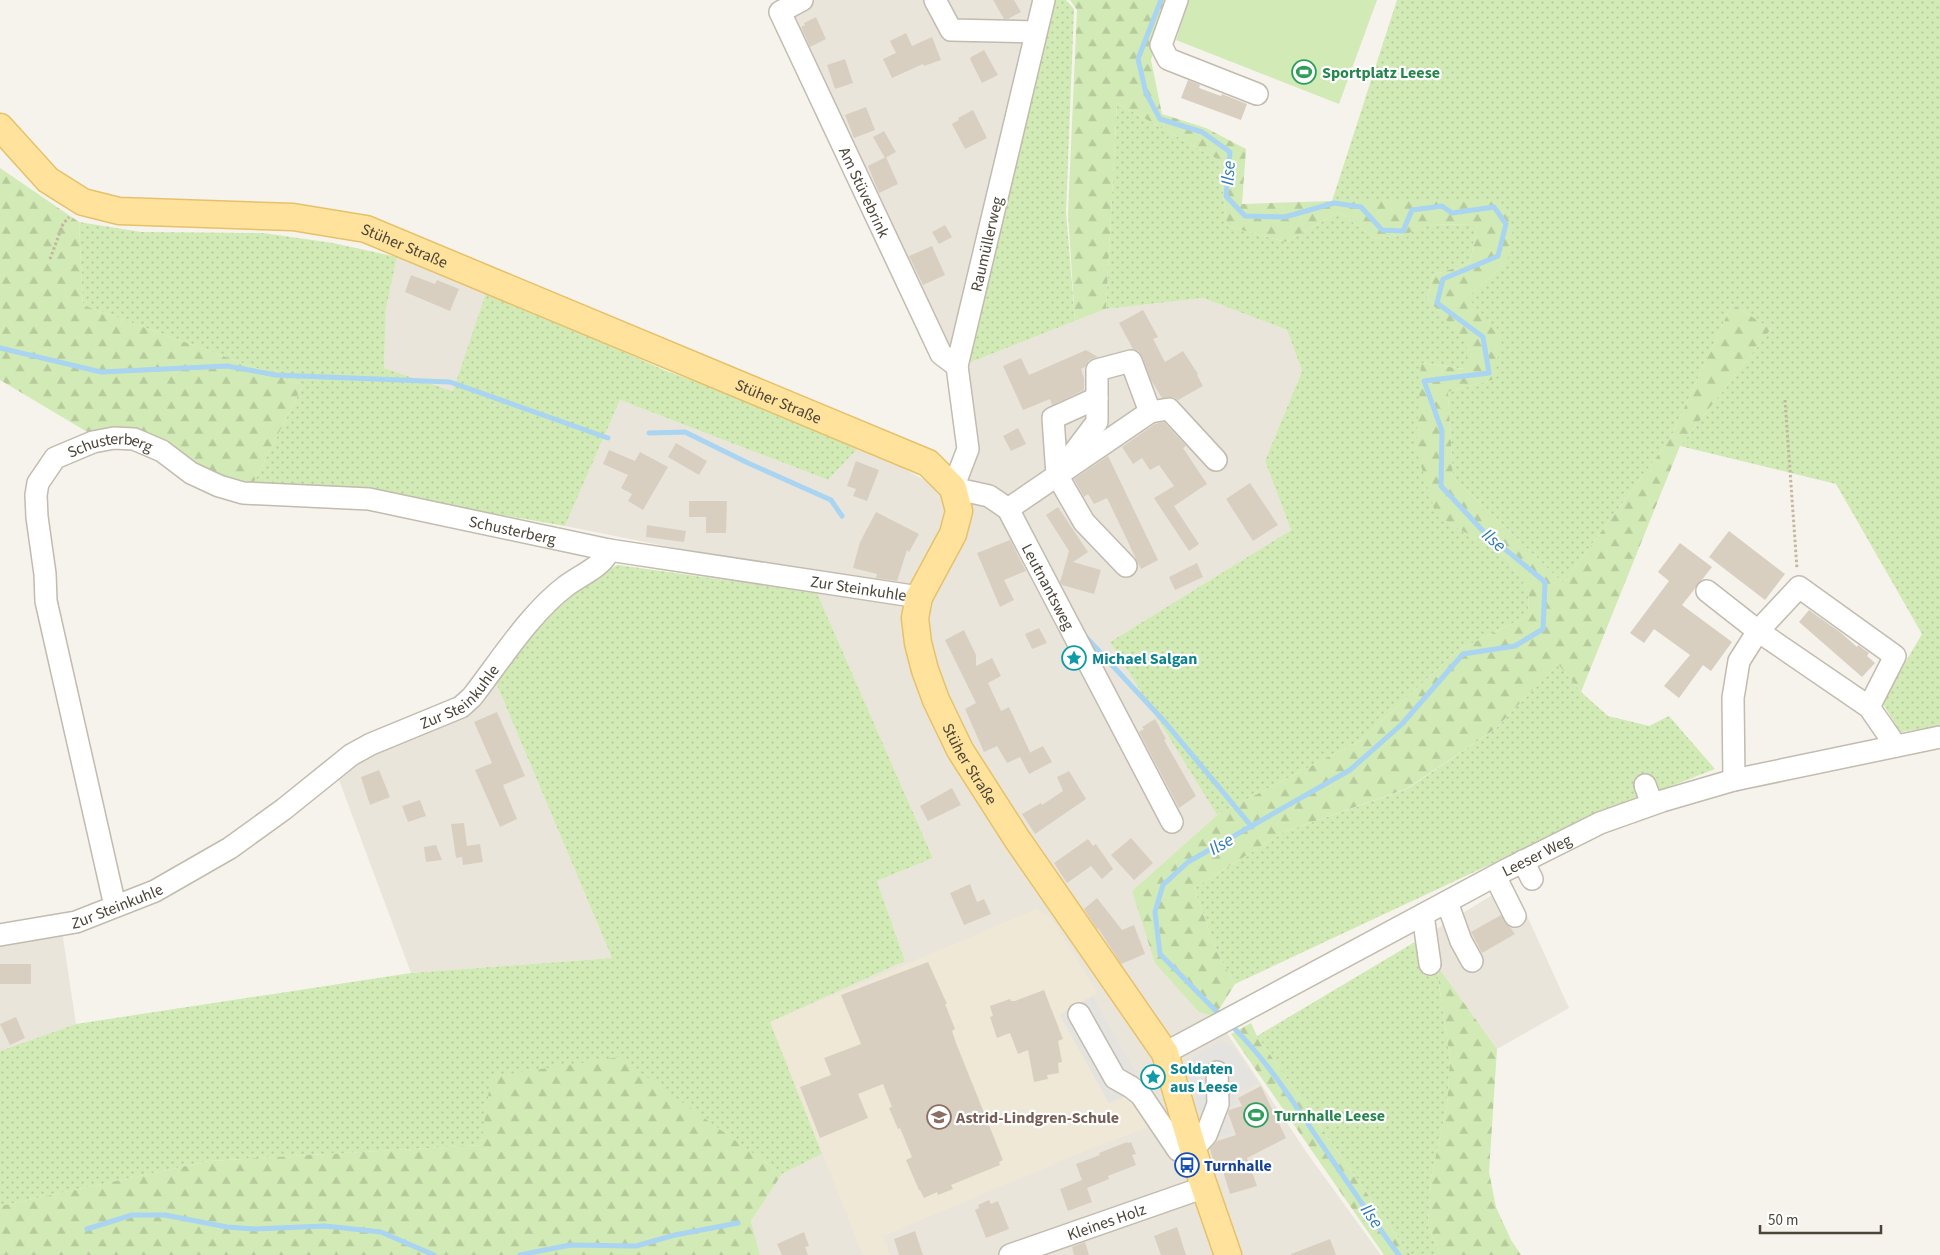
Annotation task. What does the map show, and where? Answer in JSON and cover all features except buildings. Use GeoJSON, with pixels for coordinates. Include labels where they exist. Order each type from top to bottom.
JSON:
{"type":"FeatureCollection","features":[{"type":"Feature","properties":{"kind":"main road","name":"Stüher Straße"},"geometry":{"type":"LineString","coordinates":[[0,127],[48,180],[83,202],[119,211],[292,217],[366,229],[928,463],[953,488],[960,511],[953,534],[917,607],[918,643],[936,700],[960,750],[1017,839],[1165,1053],[1205,1187],[1228,1255]]}},
{"type":"Feature","properties":{"kind":"street","name":"Am Stüvebrink"},"geometry":{"type":"LineString","coordinates":[[802,0],[780,12],[941,354],[957,366]]}},
{"type":"Feature","properties":{"kind":"street"},"geometry":{"type":"LineString","coordinates":[[936,0],[951,30],[1036,32]]}},
{"type":"Feature","properties":{"kind":"street","name":"Raumüllerweg"},"geometry":{"type":"LineString","coordinates":[[953,488],[968,449],[957,366],[1044,0]]}},
{"type":"Feature","properties":{"kind":"street"},"geometry":{"type":"LineString","coordinates":[[1177,0],[1162,45],[1168,59],[1257,94]]}},
{"type":"Feature","properties":{"kind":"street"},"geometry":{"type":"LineString","coordinates":[[1057,475],[1097,422],[1097,370],[1131,361],[1150,412]]}},
{"type":"Feature","properties":{"kind":"street"},"geometry":{"type":"LineString","coordinates":[[1097,398],[1053,418],[1057,475],[1084,522],[1126,566]]}},
{"type":"Feature","properties":{"kind":"street"},"geometry":{"type":"LineString","coordinates":[[953,488],[990,496],[1008,508],[1150,412],[1169,409],[1216,460]]}},
{"type":"Feature","properties":{"kind":"street","name":"Schusterberg"},"geometry":{"type":"LineString","coordinates":[[115,906],[46,601],[45,574],[36,496],[38,483],[56,458],[93,442],[114,438],[134,439],[162,451],[191,473],[219,486],[244,493],[369,499],[609,550]]}},
{"type":"Feature","properties":{"kind":"street","name":"Leutnantsweg"},"geometry":{"type":"LineString","coordinates":[[1008,508],[1172,822]]}},
{"type":"Feature","properties":{"kind":"street","name":"Zur Steinkuhle"},"geometry":{"type":"LineString","coordinates":[[0,936],[76,922],[155,891],[230,848],[284,809],[351,755],[371,744],[461,707],[472,697],[538,612],[566,586],[606,558],[609,550],[917,607]]}},
{"type":"Feature","properties":{"kind":"street"},"geometry":{"type":"LineString","coordinates":[[1734,780],[1733,698],[1740,661],[1758,630],[1799,587],[1895,656],[1869,707]]}},
{"type":"Feature","properties":{"kind":"street"},"geometry":{"type":"LineString","coordinates":[[1708,591],[1758,630],[1869,707],[1896,746]]}},
{"type":"Feature","properties":{"kind":"street","name":"Leeser Weg"},"geometry":{"type":"LineString","coordinates":[[1165,1053],[1495,876],[1527,870],[1600,823],[1649,795],[1734,780],[1940,737]]}},
{"type":"Feature","properties":{"kind":"street"},"geometry":{"type":"LineString","coordinates":[[1495,876],[1515,916]]}},
{"type":"Feature","properties":{"kind":"street"},"geometry":{"type":"LineString","coordinates":[[1446,902],[1461,942],[1472,960]]}},
{"type":"Feature","properties":{"kind":"street"},"geometry":{"type":"LineString","coordinates":[[1423,915],[1430,964]]}},
{"type":"Feature","properties":{"kind":"street"},"geometry":{"type":"LineString","coordinates":[[1079,1014],[1116,1078],[1131,1086],[1141,1095],[1178,1150],[1194,1150],[1206,1135],[1218,1104],[1217,1072]]}},
{"type":"Feature","properties":{"kind":"street","name":"Kleines Holz"},"geometry":{"type":"LineString","coordinates":[[1010,1255],[1205,1187]]}},
{"type":"Feature","properties":{"kind":"path"},"geometry":{"type":"LineString","coordinates":[[50,259],[63,224],[83,202]]}},
{"type":"Feature","properties":{"kind":"path"},"geometry":{"type":"LineString","coordinates":[[1785,400],[1799,587]]}},
{"type":"Feature","properties":{"kind":"shaded area"},"geometry":{"type":"Polygon","coordinates":[[[787,0],[1040,0],[957,346],[944,350],[780,4],[787,0]]]}},
{"type":"Feature","properties":{"kind":"shaded area"},"geometry":{"type":"Polygon","coordinates":[[[397,257],[487,290],[454,391],[384,368],[386,309],[397,257]]]}},
{"type":"Feature","properties":{"kind":"shaded area"},"geometry":{"type":"Polygon","coordinates":[[[1203,298],[1287,330],[1302,371],[1265,461],[1291,530],[1110,642],[1217,815],[1132,891],[1307,1153],[1381,1255],[760,1255],[751,1221],[782,1174],[822,1154],[770,1022],[905,961],[877,881],[933,858],[817,593],[801,573],[565,526],[620,400],[828,480],[862,444],[969,506],[966,364],[1106,309],[1203,298]]]}},
{"type":"Feature","properties":{"kind":"shaded area"},"geometry":{"type":"Polygon","coordinates":[[[494,678],[612,958],[411,973],[336,772],[494,678]]]}},
{"type":"Feature","properties":{"kind":"shaded area"},"geometry":{"type":"Polygon","coordinates":[[[1512,883],[1569,1008],[1497,1049],[1436,964],[1425,936],[1512,883]]]}},
{"type":"Feature","properties":{"kind":"shaded area","name":"Astrid-Lindgren-Schule"},"geometry":{"type":"Polygon","coordinates":[[[1036,909],[1051,918],[1098,993],[1060,1014],[1109,1103],[1129,1095],[1151,1126],[1085,1151],[883,1236],[890,1255],[863,1255],[770,1022],[1036,909]]]}},
{"type":"Feature","properties":{"kind":"shaded area"},"geometry":{"type":"Polygon","coordinates":[[[62,931],[76,1024],[0,1051],[0,942],[62,931]]]}},
{"type":"Feature","properties":{"kind":"shaded area"},"geometry":{"type":"Polygon","coordinates":[[[1092,996],[1144,1088],[1109,1103],[1060,1015],[1092,996]]]}},
{"type":"Feature","properties":{"kind":"shaded area"},"geometry":{"type":"Polygon","coordinates":[[[1218,1042],[1226,1042],[1236,1051],[1258,1083],[1234,1095],[1238,1104],[1225,1109],[1233,1133],[1205,1142],[1199,1127],[1194,1097],[1202,1095],[1199,1088],[1193,1089],[1188,1072],[1192,1058],[1218,1042]]]}},
{"type":"Feature","properties":{"kind":"green space"},"geometry":{"type":"Polygon","coordinates":[[[1054,0],[1066,0],[1074,9],[1066,212],[1075,321],[966,364],[1054,0]]]}},
{"type":"Feature","properties":{"kind":"green space"},"geometry":{"type":"Polygon","coordinates":[[[1070,0],[1170,0],[1151,60],[1162,114],[1206,128],[1246,149],[1242,204],[1332,201],[1500,201],[1513,229],[1507,262],[1468,297],[1502,341],[1492,380],[1448,392],[1453,477],[1563,583],[1670,439],[1732,304],[1771,329],[1680,446],[1581,692],[1558,664],[1495,729],[1406,789],[1284,832],[1194,888],[1217,952],[1235,984],[1215,1016],[1199,1012],[1155,963],[1132,891],[1217,815],[1361,740],[1458,650],[1528,616],[1529,591],[1506,557],[1436,515],[1416,449],[1421,363],[1464,369],[1468,345],[1427,298],[1433,275],[1470,263],[1477,224],[1426,225],[1409,233],[1376,239],[1339,212],[1286,242],[1227,226],[1219,160],[1117,103],[1106,309],[1075,321],[1068,214],[1077,10],[1070,0]]]}},
{"type":"Feature","properties":{"kind":"green space","name":"Sportplatz Leese"},"geometry":{"type":"Polygon","coordinates":[[[1188,0],[1377,0],[1339,104],[1176,40],[1188,0]]]}},
{"type":"Feature","properties":{"kind":"green space"},"geometry":{"type":"Polygon","coordinates":[[[1397,0],[1940,0],[1940,726],[1900,732],[1882,702],[1922,634],[1836,484],[1680,446],[1771,329],[1732,304],[1670,439],[1563,583],[1453,477],[1448,392],[1492,380],[1468,297],[1507,262],[1500,201],[1332,201],[1397,0]]]}},
{"type":"Feature","properties":{"kind":"green space"},"geometry":{"type":"Polygon","coordinates":[[[1117,103],[1219,160],[1227,226],[1286,242],[1339,212],[1376,239],[1409,233],[1425,225],[1477,224],[1470,263],[1433,275],[1427,298],[1468,344],[1465,369],[1422,363],[1436,515],[1506,557],[1529,591],[1528,616],[1458,650],[1361,740],[1217,815],[1110,642],[1291,530],[1265,461],[1302,371],[1287,330],[1203,298],[1106,309],[1117,103]]]}},
{"type":"Feature","properties":{"kind":"green space"},"geometry":{"type":"Polygon","coordinates":[[[0,168],[79,222],[83,305],[303,385],[252,486],[89,433],[0,380],[0,168]]]}},
{"type":"Feature","properties":{"kind":"green space"},"geometry":{"type":"Polygon","coordinates":[[[79,222],[141,232],[263,233],[333,243],[397,257],[386,309],[384,368],[453,391],[487,290],[664,370],[862,444],[828,480],[620,400],[565,526],[369,492],[252,486],[303,385],[83,305],[79,222]]]}},
{"type":"Feature","properties":{"kind":"green space"},"geometry":{"type":"Polygon","coordinates":[[[618,565],[817,593],[933,858],[877,881],[905,961],[770,1022],[822,1154],[782,1174],[618,1057],[482,1145],[209,1161],[0,1206],[0,1051],[76,1024],[411,973],[612,958],[494,678],[543,616],[598,574],[618,565]]]}},
{"type":"Feature","properties":{"kind":"green space"},"geometry":{"type":"Polygon","coordinates":[[[1558,664],[1581,692],[1608,716],[1649,726],[1669,716],[1715,769],[1596,815],[1235,984],[1217,952],[1194,888],[1284,832],[1407,789],[1495,729],[1558,664]]]}},
{"type":"Feature","properties":{"kind":"green space"},"geometry":{"type":"Polygon","coordinates":[[[1425,936],[1436,964],[1450,1059],[1447,1105],[1431,1178],[1428,1225],[1440,1255],[1410,1255],[1257,1036],[1425,936]]]}},
{"type":"Feature","properties":{"kind":"green space"},"geometry":{"type":"Polygon","coordinates":[[[1436,964],[1497,1049],[1489,1172],[1496,1207],[1511,1240],[1521,1255],[1440,1255],[1428,1225],[1431,1178],[1447,1105],[1450,1059],[1436,964]]]}},
{"type":"Feature","properties":{"kind":"green space"},"geometry":{"type":"Polygon","coordinates":[[[1251,1023],[1257,1036],[1410,1255],[1384,1255],[1231,1034],[1251,1023]]]}},
{"type":"Feature","properties":{"kind":"green space"},"geometry":{"type":"Polygon","coordinates":[[[619,1057],[782,1174],[751,1221],[760,1255],[0,1255],[0,1206],[209,1161],[481,1145],[491,1077],[619,1057]]]}},
{"type":"Feature","properties":{"kind":"waterway","name":"Ilse"},"geometry":{"type":"LineString","coordinates":[[1161,0],[1138,59],[1146,93],[1160,119],[1202,132],[1230,152],[1226,196],[1245,216],[1285,217],[1334,203],[1361,207],[1382,230],[1403,231],[1412,210],[1442,206],[1452,213],[1494,207],[1506,224],[1498,256],[1443,279],[1437,303],[1483,337],[1489,373],[1424,381],[1442,431],[1441,486],[1483,531],[1545,582],[1543,629],[1515,646],[1463,654],[1402,724],[1350,770],[1188,862],[1163,885],[1155,912],[1160,954],[1222,1017]]}},
{"type":"Feature","properties":{"kind":"waterway"},"geometry":{"type":"LineString","coordinates":[[0,348],[101,372],[227,366],[276,375],[450,382],[608,438]]}},
{"type":"Feature","properties":{"kind":"waterway"},"geometry":{"type":"LineString","coordinates":[[649,433],[685,432],[748,463],[831,500],[842,516]]}},
{"type":"Feature","properties":{"kind":"waterway"},"geometry":{"type":"LineString","coordinates":[[1085,636],[1164,721],[1252,827]]}},
{"type":"Feature","properties":{"kind":"waterway","name":"Ilse"},"geometry":{"type":"LineString","coordinates":[[1230,1024],[1254,1049],[1275,1076],[1366,1210],[1399,1255]]}},
{"type":"Feature","properties":{"kind":"waterway"},"geometry":{"type":"LineString","coordinates":[[87,1229],[132,1215],[165,1215],[227,1227],[254,1229],[325,1226],[381,1232],[434,1255]]}},
{"type":"Feature","properties":{"kind":"waterway"},"geometry":{"type":"LineString","coordinates":[[520,1255],[570,1245],[636,1246],[675,1235],[738,1223]]}},
{"type":"Feature","properties":{"kind":"place","name":"Sportplatz Leese"},"geometry":{"type":"Point","coordinates":[1304,72]}},
{"type":"Feature","properties":{"kind":"place","name":"Michael Salgan"},"geometry":{"type":"Point","coordinates":[1074,658]}},
{"type":"Feature","properties":{"kind":"place","name":"Soldaten aus Leese"},"geometry":{"type":"Point","coordinates":[1153,1077]}},
{"type":"Feature","properties":{"kind":"place","name":"Turnhalle Leese"},"geometry":{"type":"Point","coordinates":[1256,1115]}},
{"type":"Feature","properties":{"kind":"place","name":"Astrid-Lindgren-Schule"},"geometry":{"type":"Point","coordinates":[939,1117]}},
{"type":"Feature","properties":{"kind":"place","name":"Turnhalle"},"geometry":{"type":"Point","coordinates":[1187,1165]}}]}
